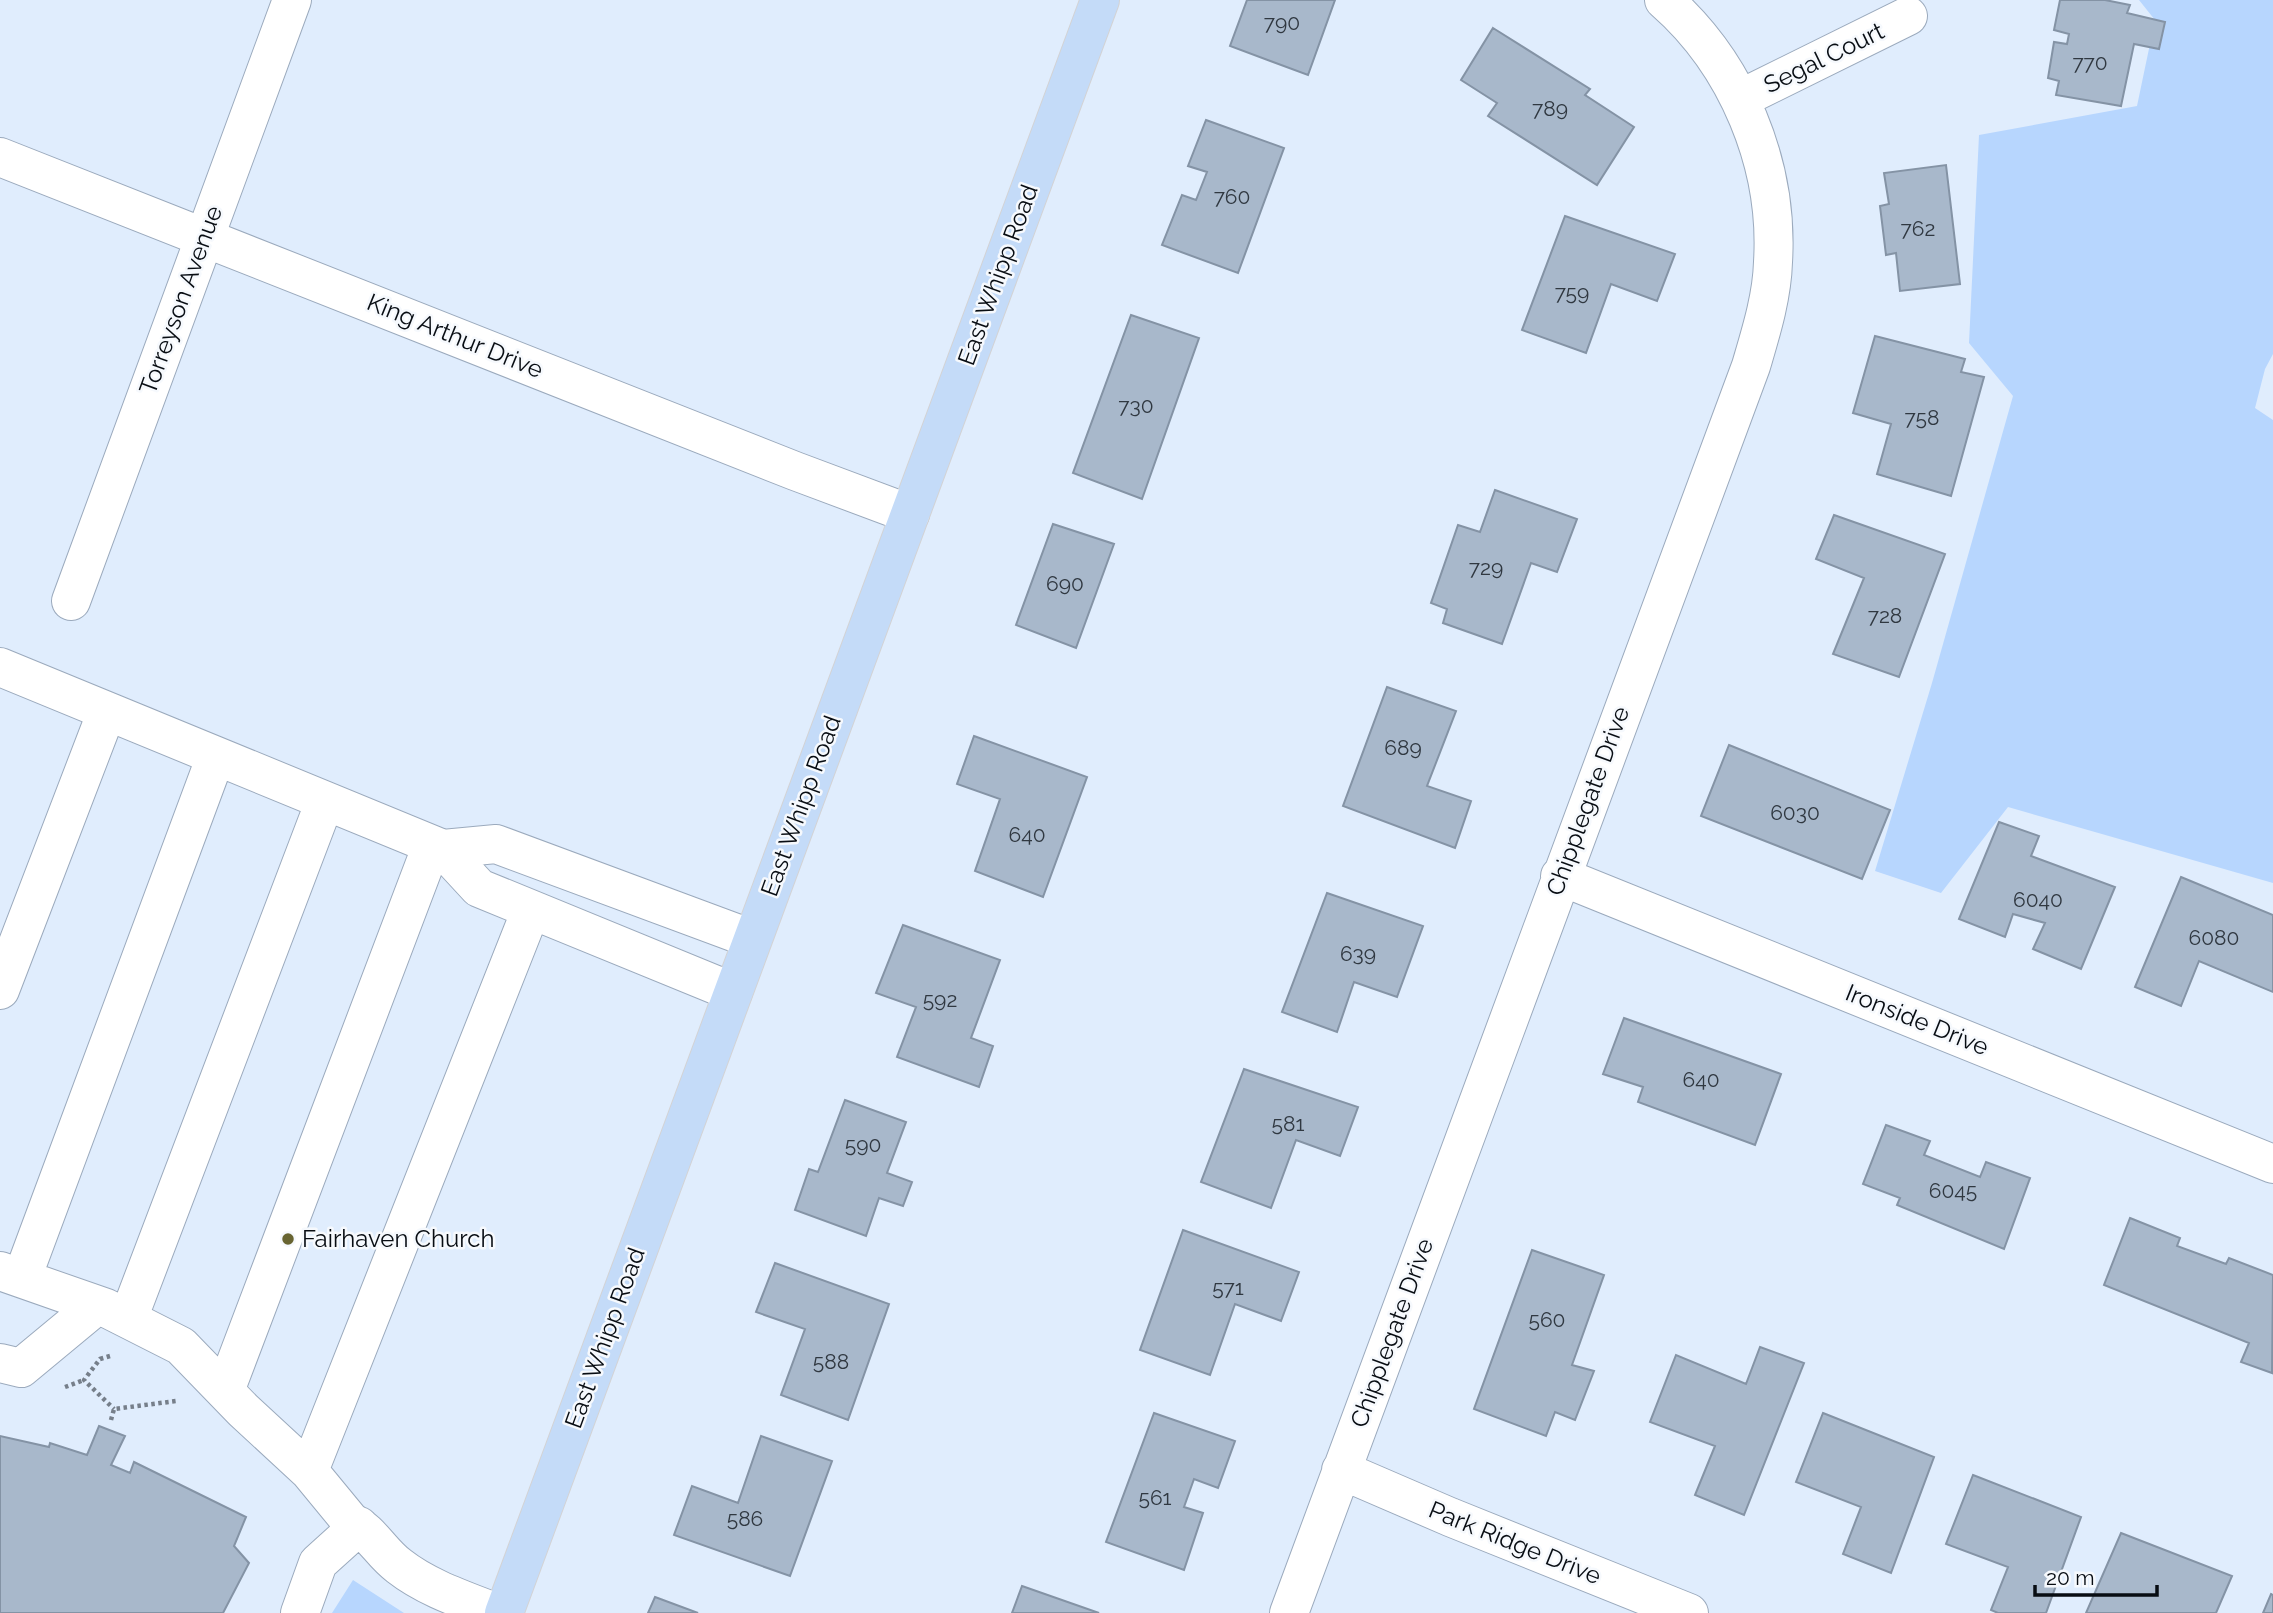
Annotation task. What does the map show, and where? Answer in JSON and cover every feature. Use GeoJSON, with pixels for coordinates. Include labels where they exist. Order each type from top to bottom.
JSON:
{"type":"FeatureCollection","features":[{"type":"Feature","properties":{"kind":"main road","name":"East Whipp Road"},"geometry":{"type":"LineString","coordinates":[[504,1613],[1100,0]]}},
{"type":"Feature","properties":{"kind":"street","name":"Torreyson Avenue"},"geometry":{"type":"LineString","coordinates":[[71,601],[292,0]]}},
{"type":"Feature","properties":{"kind":"street","name":"Chipplegate Drive"},"geometry":{"type":"LineString","coordinates":[[1289,1613],[1751,366],[1766,314],[1773,261],[1771,190],[1757,141],[1740,99],[1709,50],[1684,18],[1664,0]]}},
{"type":"Feature","properties":{"kind":"street","name":"Segal Court"},"geometry":{"type":"LineString","coordinates":[[1740,99],[1908,16]]}},
{"type":"Feature","properties":{"kind":"street","name":"King Arthur Drive"},"geometry":{"type":"LineString","coordinates":[[0,157],[910,514]]}},
{"type":"Feature","properties":{"kind":"street"},"geometry":{"type":"LineString","coordinates":[[0,667],[438,847],[479,888],[733,992]]}},
{"type":"Feature","properties":{"kind":"street"},"geometry":{"type":"LineString","coordinates":[[0,990],[107,711]]}},
{"type":"Feature","properties":{"kind":"street"},"geometry":{"type":"LineString","coordinates":[[216,756],[11,1275],[115,1326],[181,1346],[309,1472],[351,1522],[359,1526],[399,1566],[447,1593],[497,1613]]}},
{"type":"Feature","properties":{"kind":"street"},"geometry":{"type":"LineString","coordinates":[[0,1363],[21,1368],[115,1326],[326,801]]}},
{"type":"Feature","properties":{"kind":"street"},"geometry":{"type":"LineString","coordinates":[[438,847],[496,844],[752,939]]}},
{"type":"Feature","properties":{"kind":"street"},"geometry":{"type":"LineString","coordinates":[[225,1391],[438,847]]}},
{"type":"Feature","properties":{"kind":"street","name":"Ironside Drive"},"geometry":{"type":"LineString","coordinates":[[1560,876],[2273,1164]]}},
{"type":"Feature","properties":{"kind":"street"},"geometry":{"type":"LineString","coordinates":[[309,1472],[531,910]]}},
{"type":"Feature","properties":{"kind":"street","name":"Park Ridge Drive"},"geometry":{"type":"LineString","coordinates":[[1341,1471],[1689,1613]]}},
{"type":"Feature","properties":{"kind":"street"},"geometry":{"type":"LineString","coordinates":[[300,1613],[318,1563],[359,1526]]}},
{"type":"Feature","properties":{"kind":"path"},"geometry":{"type":"LineString","coordinates":[[114,1409],[84,1380],[100,1359],[115,1326]]}},
{"type":"Feature","properties":{"kind":"shaded area"},"geometry":{"type":"Polygon","coordinates":[[[2139,0],[2273,0],[2273,354],[2265,369],[2255,408],[2273,420],[2273,883],[2008,807],[1941,893],[1875,871],[1932,683],[2013,396],[1969,343],[1979,135],[2137,106],[2155,20],[2139,0]]]}},
{"type":"Feature","properties":{"kind":"shaded area"},"geometry":{"type":"Polygon","coordinates":[[[353,1580],[404,1613],[332,1613],[353,1580]]]}},
{"type":"Feature","properties":{"kind":"building"},"geometry":{"type":"Polygon","coordinates":[[[1247,0],[1335,0],[1308,75],[1230,46],[1247,0]]]}},
{"type":"Feature","properties":{"kind":"building"},"geometry":{"type":"Polygon","coordinates":[[[2060,0],[2105,0],[2130,5],[2127,13],[2165,22],[2159,49],[2134,44],[2121,106],[2056,95],[2059,81],[2048,78],[2054,42],[2067,44],[2069,34],[2054,30],[2060,0]]]}},
{"type":"Feature","properties":{"kind":"building"},"geometry":{"type":"Polygon","coordinates":[[[1493,28],[1590,89],[1585,95],[1634,127],[1597,185],[1488,116],[1497,103],[1461,80],[1493,28]]]}},
{"type":"Feature","properties":{"kind":"building"},"geometry":{"type":"Polygon","coordinates":[[[1206,120],[1284,148],[1238,273],[1162,245],[1182,195],[1196,200],[1207,172],[1188,166],[1206,120]]]}},
{"type":"Feature","properties":{"kind":"building"},"geometry":{"type":"Polygon","coordinates":[[[1946,165],[1960,284],[1900,291],[1896,253],[1886,255],[1880,206],[1889,204],[1884,173],[1946,165]]]}},
{"type":"Feature","properties":{"kind":"building"},"geometry":{"type":"Polygon","coordinates":[[[1565,216],[1675,254],[1657,301],[1611,284],[1586,353],[1522,330],[1565,216]]]}},
{"type":"Feature","properties":{"kind":"building"},"geometry":{"type":"Polygon","coordinates":[[[1131,315],[1199,338],[1142,499],[1073,473],[1131,315]]]}},
{"type":"Feature","properties":{"kind":"building"},"geometry":{"type":"Polygon","coordinates":[[[1875,336],[1965,359],[1961,372],[1984,377],[1951,496],[1877,474],[1891,424],[1853,413],[1875,336]]]}},
{"type":"Feature","properties":{"kind":"building"},"geometry":{"type":"Polygon","coordinates":[[[1495,490],[1577,519],[1557,572],[1531,563],[1502,644],[1443,623],[1447,609],[1431,603],[1458,525],[1480,532],[1495,490]]]}},
{"type":"Feature","properties":{"kind":"building"},"geometry":{"type":"Polygon","coordinates":[[[1834,515],[1945,554],[1899,677],[1833,654],[1864,578],[1816,559],[1834,515]]]}},
{"type":"Feature","properties":{"kind":"building"},"geometry":{"type":"Polygon","coordinates":[[[1053,524],[1114,544],[1076,648],[1016,625],[1053,524]]]}},
{"type":"Feature","properties":{"kind":"building"},"geometry":{"type":"Polygon","coordinates":[[[1387,687],[1456,711],[1427,786],[1471,801],[1455,848],[1343,806],[1387,687]]]}},
{"type":"Feature","properties":{"kind":"building"},"geometry":{"type":"Polygon","coordinates":[[[974,736],[1087,777],[1043,897],[975,871],[1000,799],[957,784],[974,736]]]}},
{"type":"Feature","properties":{"kind":"building"},"geometry":{"type":"Polygon","coordinates":[[[1729,745],[1890,810],[1862,879],[1701,816],[1729,745]]]}},
{"type":"Feature","properties":{"kind":"building"},"geometry":{"type":"Polygon","coordinates":[[[1999,822],[2039,836],[2031,856],[2115,887],[2081,969],[2033,949],[2045,923],[2013,914],[2005,937],[1959,919],[1999,822]]]}},
{"type":"Feature","properties":{"kind":"building"},"geometry":{"type":"Polygon","coordinates":[[[2181,877],[2273,915],[2273,992],[2199,961],[2181,1006],[2135,987],[2181,877]]]}},
{"type":"Feature","properties":{"kind":"building"},"geometry":{"type":"Polygon","coordinates":[[[1327,893],[1423,926],[1397,997],[1354,982],[1337,1032],[1282,1012],[1327,893]]]}},
{"type":"Feature","properties":{"kind":"building"},"geometry":{"type":"Polygon","coordinates":[[[903,925],[1000,960],[971,1038],[993,1046],[979,1087],[897,1057],[916,1007],[876,993],[903,925]]]}},
{"type":"Feature","properties":{"kind":"building"},"geometry":{"type":"Polygon","coordinates":[[[1624,1018],[1781,1074],[1755,1145],[1638,1102],[1643,1087],[1603,1074],[1624,1018]]]}},
{"type":"Feature","properties":{"kind":"building"},"geometry":{"type":"Polygon","coordinates":[[[1244,1069],[1358,1107],[1340,1156],[1296,1140],[1271,1208],[1201,1182],[1244,1069]]]}},
{"type":"Feature","properties":{"kind":"building"},"geometry":{"type":"Polygon","coordinates":[[[845,1100],[906,1122],[887,1173],[912,1182],[903,1206],[879,1198],[866,1236],[795,1210],[809,1169],[818,1172],[845,1100]]]}},
{"type":"Feature","properties":{"kind":"building"},"geometry":{"type":"Polygon","coordinates":[[[1886,1125],[1930,1141],[1924,1155],[1980,1177],[1986,1162],[2030,1178],[2004,1249],[1897,1205],[1900,1198],[1863,1184],[1886,1125]]]}},
{"type":"Feature","properties":{"kind":"building"},"geometry":{"type":"Polygon","coordinates":[[[2130,1218],[2180,1238],[2177,1246],[2226,1264],[2229,1258],[2273,1275],[2272,1373],[2241,1362],[2249,1343],[2104,1285],[2130,1218]]]}},
{"type":"Feature","properties":{"kind":"building"},"geometry":{"type":"Polygon","coordinates":[[[1183,1230],[1299,1272],[1281,1321],[1235,1304],[1210,1375],[1140,1350],[1183,1230]]]}},
{"type":"Feature","properties":{"kind":"building"},"geometry":{"type":"Polygon","coordinates":[[[1532,1250],[1604,1275],[1572,1365],[1594,1371],[1575,1420],[1555,1412],[1546,1436],[1474,1409],[1532,1250]]]}},
{"type":"Feature","properties":{"kind":"building"},"geometry":{"type":"Polygon","coordinates":[[[775,1263],[889,1304],[848,1420],[781,1395],[805,1329],[756,1312],[775,1263]]]}},
{"type":"Feature","properties":{"kind":"building"},"geometry":{"type":"Polygon","coordinates":[[[1760,1347],[1804,1363],[1744,1515],[1695,1495],[1715,1446],[1650,1422],[1676,1355],[1746,1384],[1760,1347]]]}},
{"type":"Feature","properties":{"kind":"building"},"geometry":{"type":"Polygon","coordinates":[[[1154,1413],[1235,1441],[1218,1488],[1194,1479],[1184,1507],[1203,1513],[1184,1570],[1106,1542],[1154,1413]]]}},
{"type":"Feature","properties":{"kind":"building"},"geometry":{"type":"Polygon","coordinates":[[[1823,1413],[1934,1457],[1891,1573],[1843,1554],[1861,1507],[1796,1482],[1823,1413]]]}},
{"type":"Feature","properties":{"kind":"building"},"geometry":{"type":"Polygon","coordinates":[[[99,1426],[125,1436],[111,1465],[130,1473],[134,1462],[246,1517],[234,1546],[249,1563],[223,1613],[0,1613],[0,1436],[49,1447],[50,1443],[87,1455],[99,1426]]]}},
{"type":"Feature","properties":{"kind":"building"},"geometry":{"type":"Polygon","coordinates":[[[761,1436],[832,1461],[790,1576],[674,1535],[692,1486],[738,1503],[761,1436]]]}},
{"type":"Feature","properties":{"kind":"building"},"geometry":{"type":"Polygon","coordinates":[[[1973,1475],[2081,1517],[2046,1613],[1998,1613],[1991,1610],[2008,1567],[1946,1544],[1973,1475]]]}},
{"type":"Feature","properties":{"kind":"building"},"geometry":{"type":"Polygon","coordinates":[[[2121,1533],[2232,1576],[2216,1613],[2086,1613],[2121,1533]]]}},
{"type":"Feature","properties":{"kind":"building"},"geometry":{"type":"Polygon","coordinates":[[[1022,1586],[1099,1613],[1012,1613],[1022,1586]]]}},
{"type":"Feature","properties":{"kind":"building"},"geometry":{"type":"Polygon","coordinates":[[[2271,1594],[2273,1613],[2263,1613],[2271,1594]]]}},
{"type":"Feature","properties":{"kind":"building"},"geometry":{"type":"Polygon","coordinates":[[[655,1597],[698,1613],[648,1613],[655,1597]]]}},
{"type":"Feature","properties":{"kind":"place","name":"Fairhaven Church"},"geometry":{"type":"Point","coordinates":[288,1239]}}]}
